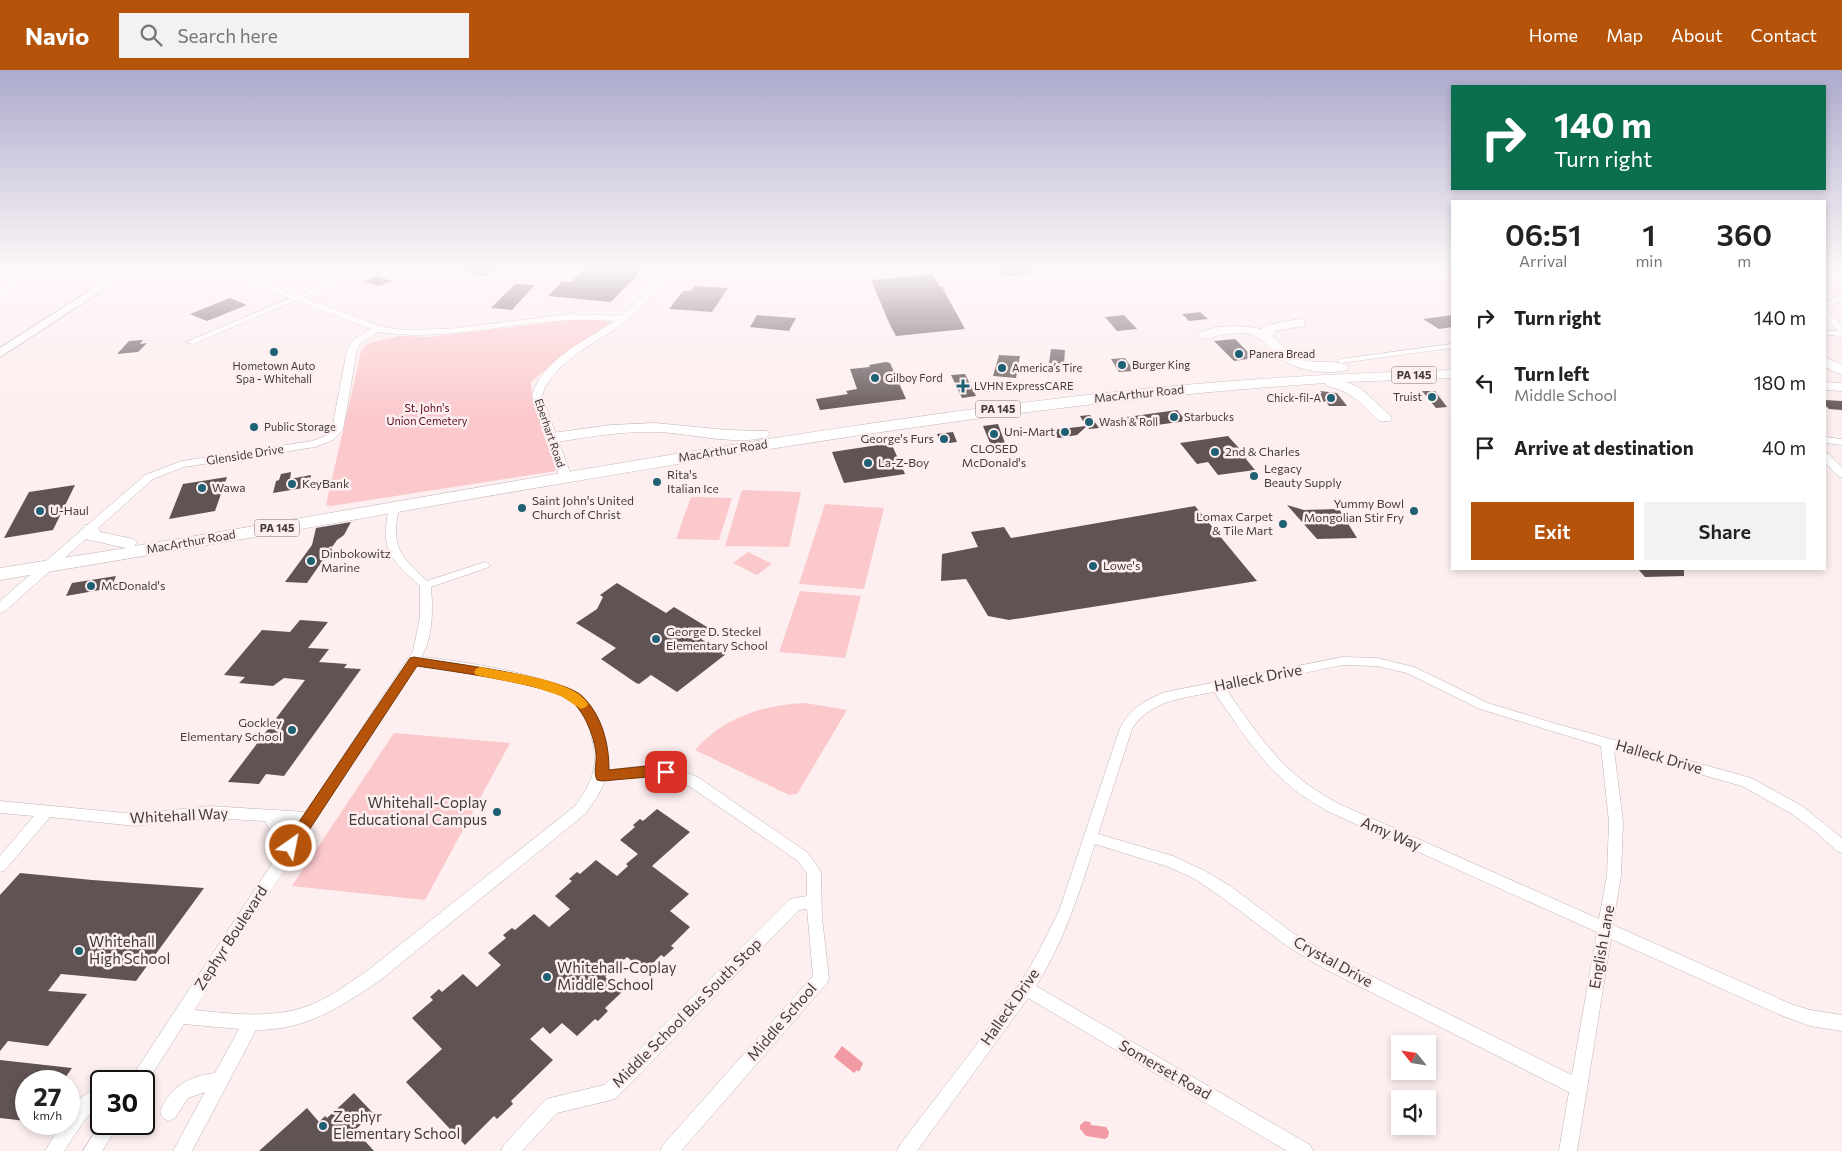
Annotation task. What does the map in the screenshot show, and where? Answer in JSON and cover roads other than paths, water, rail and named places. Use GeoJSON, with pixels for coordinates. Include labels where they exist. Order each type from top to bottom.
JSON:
{"type":"FeatureCollection","features":[{"type":"Feature","properties":{"kind":"highway"},"geometry":{"type":"LineString","coordinates":[[1266,337],[1268,330],[1272,328],[1299,323]]}},
{"type":"Feature","properties":{"kind":"highway"},"geometry":{"type":"LineString","coordinates":[[1204,335],[1242,329],[1254,331],[1266,337],[1289,358],[1300,364],[1358,369]]}},
{"type":"Feature","properties":{"kind":"highway"},"geometry":{"type":"LineString","coordinates":[[1826,362],[1842,371]]}},
{"type":"Feature","properties":{"kind":"highway","name":"MacArthur Road"},"geometry":{"type":"LineString","coordinates":[[0,574],[394,508],[778,433],[926,410],[1093,390],[1219,378],[1358,369],[1451,367]]}},
{"type":"Feature","properties":{"kind":"highway","name":"MacArthur Road"},"geometry":{"type":"LineString","coordinates":[[0,563],[945,416],[1160,391],[1280,381],[1451,374]]}},
{"type":"Feature","properties":{"kind":"highway"},"geometry":{"type":"LineString","coordinates":[[1280,381],[1297,384],[1338,383],[1347,385],[1358,391],[1373,410],[1385,418],[1382,409],[1362,384],[1364,380],[1375,376]]}},
{"type":"Feature","properties":{"kind":"highway"},"geometry":{"type":"LineString","coordinates":[[1826,379],[1842,380]]}},
{"type":"Feature","properties":{"kind":"highway"},"geometry":{"type":"LineString","coordinates":[[1826,386],[1842,387]]}},
{"type":"Feature","properties":{"kind":"highway"},"geometry":{"type":"LineString","coordinates":[[552,438],[632,428],[671,428],[742,436],[778,433]]}},
{"type":"Feature","properties":{"kind":"highway"},"geometry":{"type":"LineString","coordinates":[[91,529],[91,535],[128,543]]}},
{"type":"Feature","properties":{"kind":"main road"},"geometry":{"type":"LineString","coordinates":[[0,353],[54,318]]}},
{"type":"Feature","properties":{"kind":"street"},"geometry":{"type":"LineString","coordinates":[[190,342],[248,318]]}},
{"type":"Feature","properties":{"kind":"street"},"geometry":{"type":"LineString","coordinates":[[350,318],[377,329],[404,333],[438,333],[548,318]]}},
{"type":"Feature","properties":{"kind":"street"},"geometry":{"type":"LineString","coordinates":[[618,318],[623,319]]}},
{"type":"Feature","properties":{"kind":"street"},"geometry":{"type":"LineString","coordinates":[[1830,318],[1842,332]]}},
{"type":"Feature","properties":{"kind":"street","name":"Eberhart Road"},"geometry":{"type":"LineString","coordinates":[[565,475],[537,396],[538,386],[541,380],[558,364],[623,319]]}},
{"type":"Feature","properties":{"kind":"street","name":"Glenside Drive"},"geometry":{"type":"LineString","coordinates":[[0,608],[149,477],[182,464],[315,444],[329,438],[337,430],[351,357],[356,342],[377,329]]}},
{"type":"Feature","properties":{"kind":"street"},"geometry":{"type":"LineString","coordinates":[[1826,333],[1842,332]]}},
{"type":"Feature","properties":{"kind":"street"},"geometry":{"type":"LineString","coordinates":[[351,357],[360,346],[369,341],[404,333]]}},
{"type":"Feature","properties":{"kind":"street"},"geometry":{"type":"LineString","coordinates":[[1341,360],[1451,346]]}},
{"type":"Feature","properties":{"kind":"street"},"geometry":{"type":"LineString","coordinates":[[1826,440],[1842,442]]}},
{"type":"Feature","properties":{"kind":"street"},"geometry":{"type":"LineString","coordinates":[[1826,457],[1842,474]]}},
{"type":"Feature","properties":{"kind":"street"},"geometry":{"type":"LineString","coordinates":[[394,508],[389,527],[390,543],[401,563],[426,585],[485,565]]}},
{"type":"Feature","properties":{"kind":"street","name":"Zephyr Boulevard"},"geometry":{"type":"LineString","coordinates":[[145,1070],[282,859],[414,661],[419,650],[426,620],[428,604],[426,585]]}},
{"type":"Feature","properties":{"kind":"street"},"geometry":{"type":"LineString","coordinates":[[181,1016],[251,1024],[278,1021],[309,1014],[338,1001],[373,976],[580,810],[596,790],[602,776],[602,753],[596,728],[588,713],[577,699],[566,692],[535,682],[414,661]]}},
{"type":"Feature","properties":{"kind":"street","name":"Halleck Drive"},"geometry":{"type":"LineString","coordinates":[[906,1151],[1025,988],[1052,941],[1066,911],[1126,728],[1136,714],[1145,706],[1161,699],[1343,661],[1377,662],[1410,670],[1484,706],[1728,776],[1768,792],[1801,812],[1842,847]]}},
{"type":"Feature","properties":{"kind":"street","name":"Amy Way"},"geometry":{"type":"LineString","coordinates":[[1218,686],[1257,743],[1274,762],[1293,781],[1332,807],[1605,928]]}},
{"type":"Feature","properties":{"kind":"street","name":"English Lane"},"geometry":{"type":"LineString","coordinates":[[1568,1151],[1614,875],[1616,822],[1607,742]]}},
{"type":"Feature","properties":{"kind":"street","name":"Middle School"},"geometry":{"type":"LineString","coordinates":[[602,776],[656,770],[676,773],[694,782],[803,856],[814,873],[814,902],[821,978],[669,1151]]}},
{"type":"Feature","properties":{"kind":"street","name":"Whitehall Way"},"geometry":{"type":"LineString","coordinates":[[0,807],[135,820],[210,812],[309,818]]}},
{"type":"Feature","properties":{"kind":"street"},"geometry":{"type":"LineString","coordinates":[[0,866],[46,812]]}},
{"type":"Feature","properties":{"kind":"street"},"geometry":{"type":"LineString","coordinates":[[269,815],[280,836],[282,859]]}},
{"type":"Feature","properties":{"kind":"street","name":"Crystal Drive"},"geometry":{"type":"LineString","coordinates":[[1090,837],[1174,862],[1191,870],[1225,891],[1292,941],[1329,963],[1578,1087]]}},
{"type":"Feature","properties":{"kind":"street","name":"Middle School Bus South Stop"},"geometry":{"type":"LineString","coordinates":[[510,1151],[552,1105],[608,1093],[796,904],[814,902]]}},
{"type":"Feature","properties":{"kind":"street"},"geometry":{"type":"LineString","coordinates":[[1605,928],[1789,1011],[1810,1018],[1842,1023]]}},
{"type":"Feature","properties":{"kind":"street","name":"Somerset Road"},"geometry":{"type":"LineString","coordinates":[[1025,988],[1304,1151]]}},
{"type":"Feature","properties":{"kind":"street"},"geometry":{"type":"LineString","coordinates":[[182,1151],[251,1024]]}},
{"type":"Feature","properties":{"kind":"street"},"geometry":{"type":"LineString","coordinates":[[169,1112],[182,1092],[205,1082],[220,1081]]}},
{"type":"Feature","properties":{"kind":"street"},"geometry":{"type":"LineString","coordinates":[[54,1151],[81,1111],[90,1103]]}},
{"type":"Feature","properties":{"kind":"street"},"geometry":{"type":"LineString","coordinates":[[92,1151],[103,1135]]}},
{"type":"Feature","properties":{"kind":"place","name":"Hometown Auto Spa - Whitehall"},"geometry":{"type":"Point","coordinates":[274,352]}},
{"type":"Feature","properties":{"kind":"place","name":"Panera Bread"},"geometry":{"type":"Point","coordinates":[1239,354]}},
{"type":"Feature","properties":{"kind":"place","name":"Burger King"},"geometry":{"type":"Point","coordinates":[1122,365]}},
{"type":"Feature","properties":{"kind":"place","name":"America’s Tire"},"geometry":{"type":"Point","coordinates":[1002,368]}},
{"type":"Feature","properties":{"kind":"place","name":"Gilboy Ford"},"geometry":{"type":"Point","coordinates":[875,378]}},
{"type":"Feature","properties":{"kind":"place","name":"LVHN ExpressCARE"},"geometry":{"type":"Point","coordinates":[963,386]}},
{"type":"Feature","properties":{"kind":"place","name":"Truist"},"geometry":{"type":"Point","coordinates":[1432,397]}},
{"type":"Feature","properties":{"kind":"place","name":"Chick-fil-A"},"geometry":{"type":"Point","coordinates":[1331,398]}},
{"type":"Feature","properties":{"kind":"place","name":"Starbucks"},"geometry":{"type":"Point","coordinates":[1174,417]}},
{"type":"Feature","properties":{"kind":"place","name":"Wash & Roll"},"geometry":{"type":"Point","coordinates":[1089,422]}},
{"type":"Feature","properties":{"kind":"place","name":"Public Storage"},"geometry":{"type":"Point","coordinates":[254,427]}},
{"type":"Feature","properties":{"kind":"place","name":"Uni-Mart"},"geometry":{"type":"Point","coordinates":[1065,432]}},
{"type":"Feature","properties":{"kind":"place","name":"CLOSED McDonald's"},"geometry":{"type":"Point","coordinates":[994,434]}},
{"type":"Feature","properties":{"kind":"place","name":"George's Furs"},"geometry":{"type":"Point","coordinates":[944,439]}},
{"type":"Feature","properties":{"kind":"place","name":"2nd & Charles"},"geometry":{"type":"Point","coordinates":[1215,452]}},
{"type":"Feature","properties":{"kind":"place","name":"La-Z-Boy"},"geometry":{"type":"Point","coordinates":[868,463]}},
{"type":"Feature","properties":{"kind":"place","name":"Legacy Beauty Supply"},"geometry":{"type":"Point","coordinates":[1254,476]}},
{"type":"Feature","properties":{"kind":"place","name":"Rita's Italian Ice"},"geometry":{"type":"Point","coordinates":[657,482]}},
{"type":"Feature","properties":{"kind":"place","name":"KeyBank"},"geometry":{"type":"Point","coordinates":[292,484]}},
{"type":"Feature","properties":{"kind":"place","name":"Wawa"},"geometry":{"type":"Point","coordinates":[202,488]}},
{"type":"Feature","properties":{"kind":"place","name":"Saint John's United Church of Christ"},"geometry":{"type":"Point","coordinates":[522,508]}},
{"type":"Feature","properties":{"kind":"place","name":"U-Haul"},"geometry":{"type":"Point","coordinates":[40,511]}},
{"type":"Feature","properties":{"kind":"place","name":"Yummy Bowl Mongolian Stir Fry"},"geometry":{"type":"Point","coordinates":[1414,511]}},
{"type":"Feature","properties":{"kind":"place","name":"Lomax Carpet & Tile Mart"},"geometry":{"type":"Point","coordinates":[1283,524]}},
{"type":"Feature","properties":{"kind":"place","name":"Dinbokowitz Marine"},"geometry":{"type":"Point","coordinates":[311,561]}},
{"type":"Feature","properties":{"kind":"place","name":"Lowe's"},"geometry":{"type":"Point","coordinates":[1093,566]}},
{"type":"Feature","properties":{"kind":"place","name":"McDonald's"},"geometry":{"type":"Point","coordinates":[91,586]}},
{"type":"Feature","properties":{"kind":"place","name":"George D. Steckel Elementary School"},"geometry":{"type":"Point","coordinates":[656,639]}},
{"type":"Feature","properties":{"kind":"place","name":"Gockley Elementary School"},"geometry":{"type":"Point","coordinates":[292,730]}},
{"type":"Feature","properties":{"kind":"place","name":"Whitehall-Coplay Educational Campus"},"geometry":{"type":"Point","coordinates":[497,812]}},
{"type":"Feature","properties":{"kind":"place","name":"Whitehall High School"},"geometry":{"type":"Point","coordinates":[79,951]}},
{"type":"Feature","properties":{"kind":"place","name":"Whitehall-Coplay Middle School"},"geometry":{"type":"Point","coordinates":[547,977]}},
{"type":"Feature","properties":{"kind":"place","name":"Zephyr Elementary School"},"geometry":{"type":"Point","coordinates":[323,1126]}},
{"type":"Feature","properties":{"kind":"park label","name":"St. John's Union Cemetery"},"geometry":{"type":"Point","coordinates":[427,414]}}]}
